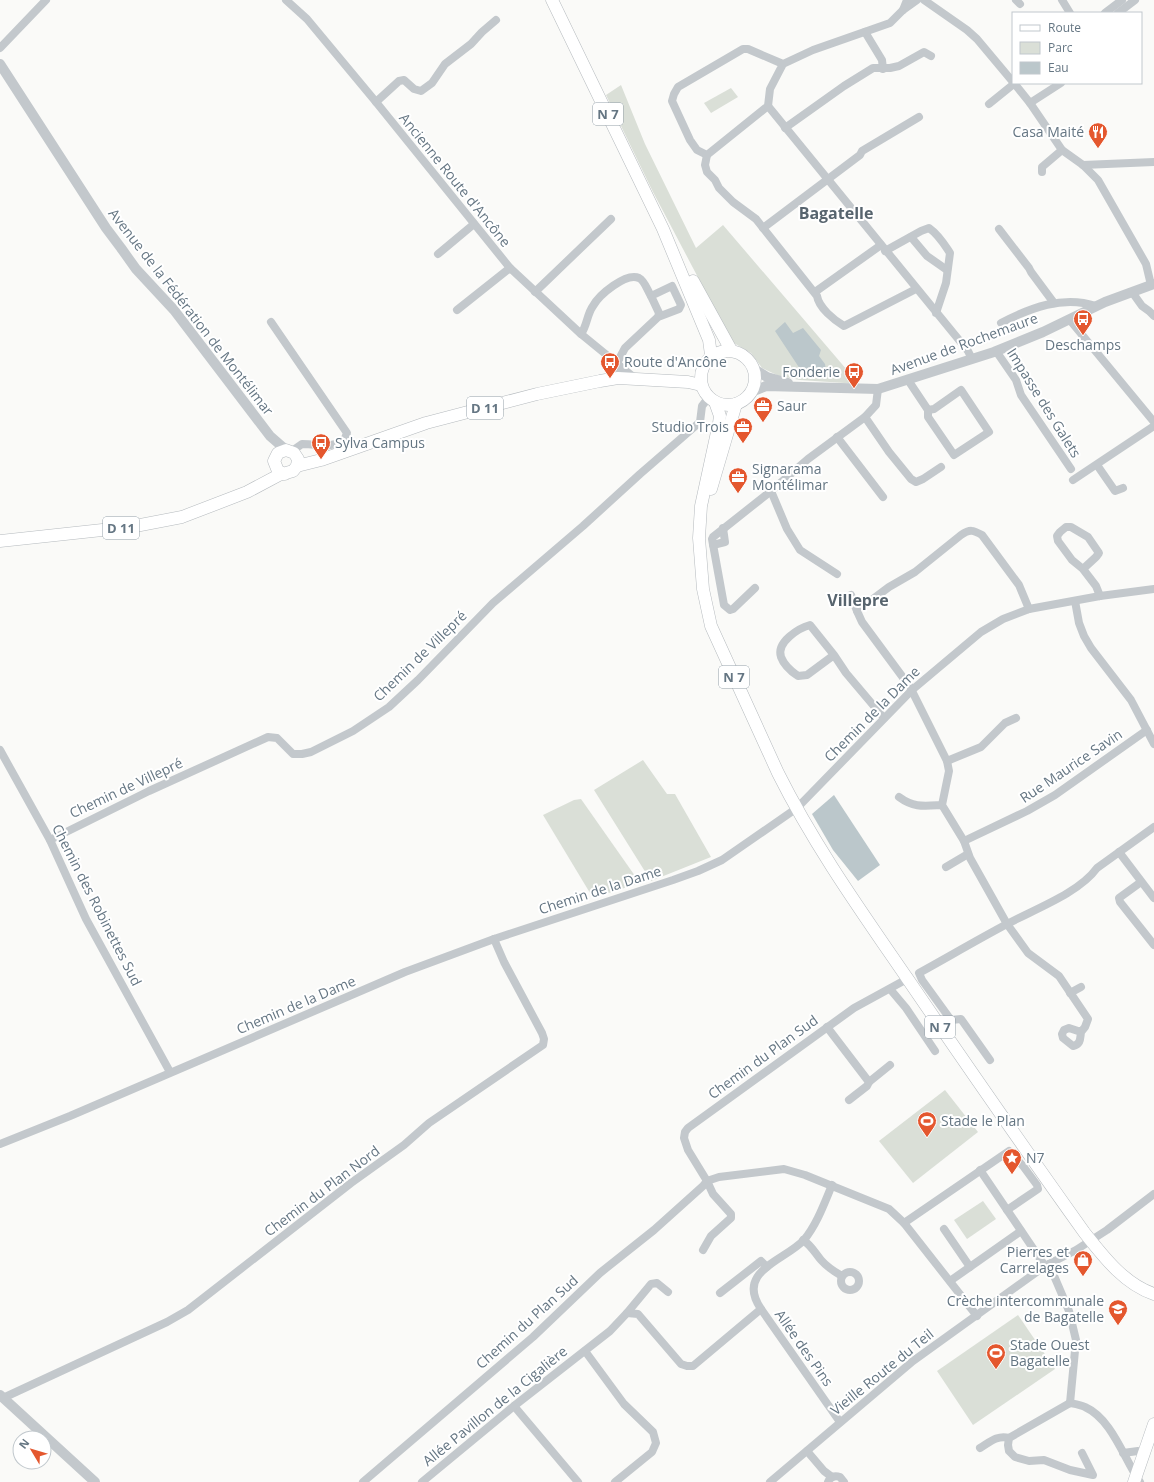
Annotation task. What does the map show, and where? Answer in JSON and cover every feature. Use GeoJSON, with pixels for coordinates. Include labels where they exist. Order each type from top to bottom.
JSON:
{"type":"FeatureCollection","features":[{"type":"Feature","properties":{"kind":"main road","name":"N 7"},"geometry":{"type":"LineString","coordinates":[[552,0],[663,229],[709,340],[711,355]]}},
{"type":"Feature","properties":{"kind":"main road","name":"N 7"},"geometry":{"type":"LineString","coordinates":[[663,229],[730,350]]}},
{"type":"Feature","properties":{"kind":"main road"},"geometry":{"type":"LineString","coordinates":[[730,350],[745,356],[754,369],[755,377],[751,392],[742,401],[729,405],[712,400],[704,392],[701,385],[701,372],[703,366],[711,355],[717,352],[730,350]]}},
{"type":"Feature","properties":{"kind":"main road","name":"D 11"},"geometry":{"type":"LineString","coordinates":[[636,379],[656,377],[672,379],[686,377],[701,372]]}},
{"type":"Feature","properties":{"kind":"main road","name":"D 11"},"geometry":{"type":"LineString","coordinates":[[238,496],[287,457],[338,454],[426,423],[561,389],[618,378],[688,382],[701,385]]}},
{"type":"Feature","properties":{"kind":"main road","name":"N 7"},"geometry":{"type":"LineString","coordinates":[[712,400],[720,416],[700,506],[699,538],[703,589],[711,626],[778,773],[797,808],[841,881],[958,1054],[1091,1241],[1114,1268],[1125,1278],[1152,1295]]}},
{"type":"Feature","properties":{"kind":"main road","name":"N 7"},"geometry":{"type":"LineString","coordinates":[[699,538],[736,404]]}},
{"type":"Feature","properties":{"kind":"main road","name":"D 11"},"geometry":{"type":"LineString","coordinates":[[0,541],[130,527],[182,517],[238,496],[291,472],[287,457]]}},
{"type":"Feature","properties":{"kind":"main road"},"geometry":{"type":"LineString","coordinates":[[1138,1481],[1149,1450],[1154,1424]]}},
{"type":"Feature","properties":{"kind":"street"},"geometry":{"type":"LineString","coordinates":[[0,48],[46,0]]}},
{"type":"Feature","properties":{"kind":"street","name":"Ancienne Route d'Ancône"},"geometry":{"type":"LineString","coordinates":[[286,0],[307,20],[376,102],[510,268],[581,334],[636,379]]}},
{"type":"Feature","properties":{"kind":"street"},"geometry":{"type":"LineString","coordinates":[[904,10],[907,0]]}},
{"type":"Feature","properties":{"kind":"street"},"geometry":{"type":"LineString","coordinates":[[917,0],[890,23],[813,50],[783,64],[770,89],[768,106],[968,352],[972,359]]}},
{"type":"Feature","properties":{"kind":"street"},"geometry":{"type":"LineString","coordinates":[[924,0],[958,23]]}},
{"type":"Feature","properties":{"kind":"street"},"geometry":{"type":"LineString","coordinates":[[930,0],[936,2],[958,23],[978,39],[1012,81]]}},
{"type":"Feature","properties":{"kind":"street"},"geometry":{"type":"LineString","coordinates":[[1062,0],[1069,12]]}},
{"type":"Feature","properties":{"kind":"street"},"geometry":{"type":"LineString","coordinates":[[1106,12],[1122,0]]}},
{"type":"Feature","properties":{"kind":"street"},"geometry":{"type":"LineString","coordinates":[[1119,12],[1133,1]]}},
{"type":"Feature","properties":{"kind":"street"},"geometry":{"type":"LineString","coordinates":[[376,102],[399,81],[404,80],[414,89],[421,91],[432,83],[446,64],[471,44],[496,20]]}},
{"type":"Feature","properties":{"kind":"street"},"geometry":{"type":"LineString","coordinates":[[865,32],[882,60],[883,69]]}},
{"type":"Feature","properties":{"kind":"street"},"geometry":{"type":"LineString","coordinates":[[706,155],[697,150],[690,140],[672,101],[678,87],[743,49],[748,49],[783,64]]}},
{"type":"Feature","properties":{"kind":"street"},"geometry":{"type":"LineString","coordinates":[[785,128],[838,90],[873,68],[883,69],[899,66],[924,52],[931,56]]}},
{"type":"Feature","properties":{"kind":"street","name":"Avenue de la Fédération de Montélimar"},"geometry":{"type":"LineString","coordinates":[[0,64],[106,228],[136,269],[174,310],[287,457]]}},
{"type":"Feature","properties":{"kind":"street"},"geometry":{"type":"LineString","coordinates":[[989,104],[1013,84]]}},
{"type":"Feature","properties":{"kind":"street"},"geometry":{"type":"LineString","coordinates":[[1015,84],[1030,103],[1062,150],[1083,165],[1098,180],[1112,202],[1146,264],[1153,285]]}},
{"type":"Feature","properties":{"kind":"street"},"geometry":{"type":"LineString","coordinates":[[1030,103],[1058,84]]}},
{"type":"Feature","properties":{"kind":"street"},"geometry":{"type":"LineString","coordinates":[[768,106],[706,155],[705,165],[707,172],[733,202],[756,219],[815,292],[821,305],[844,326],[916,289]]}},
{"type":"Feature","properties":{"kind":"street"},"geometry":{"type":"LineString","coordinates":[[763,228],[860,155],[862,151],[919,117]]}},
{"type":"Feature","properties":{"kind":"street"},"geometry":{"type":"LineString","coordinates":[[1042,172],[1042,167],[1062,150]]}},
{"type":"Feature","properties":{"kind":"street"},"geometry":{"type":"LineString","coordinates":[[1083,165],[1154,162]]}},
{"type":"Feature","properties":{"kind":"street"},"geometry":{"type":"LineString","coordinates":[[535,292],[611,219]]}},
{"type":"Feature","properties":{"kind":"street"},"geometry":{"type":"LineString","coordinates":[[438,254],[474,224]]}},
{"type":"Feature","properties":{"kind":"street"},"geometry":{"type":"LineString","coordinates":[[815,292],[883,248],[929,228],[935,232],[950,253],[946,283],[936,313]]}},
{"type":"Feature","properties":{"kind":"street"},"geometry":{"type":"LineString","coordinates":[[999,229],[1054,303]]}},
{"type":"Feature","properties":{"kind":"street"},"geometry":{"type":"LineString","coordinates":[[911,237],[927,256],[947,270]]}},
{"type":"Feature","properties":{"kind":"street"},"geometry":{"type":"LineString","coordinates":[[457,310],[510,268]]}},
{"type":"Feature","properties":{"kind":"street"},"geometry":{"type":"LineString","coordinates":[[581,334],[596,301],[619,282],[629,277],[638,278],[643,281],[659,313],[658,317]]}},
{"type":"Feature","properties":{"kind":"street","name":"Avenue de Rochemaure"},"geometry":{"type":"LineString","coordinates":[[751,392],[766,386],[878,389],[996,351],[1043,332],[1096,306],[1153,285]]}},
{"type":"Feature","properties":{"kind":"street"},"geometry":{"type":"LineString","coordinates":[[618,378],[617,363],[620,354],[631,341],[658,317],[679,309],[681,305],[672,286],[651,296]]}},
{"type":"Feature","properties":{"kind":"street"},"geometry":{"type":"LineString","coordinates":[[1132,292],[1142,306],[1154,316]]}},
{"type":"Feature","properties":{"kind":"street"},"geometry":{"type":"LineString","coordinates":[[1001,323],[1021,313],[1054,303],[1086,303],[1096,306]]}},
{"type":"Feature","properties":{"kind":"street"},"geometry":{"type":"LineString","coordinates":[[1069,319],[1154,422]]}},
{"type":"Feature","properties":{"kind":"street"},"geometry":{"type":"LineString","coordinates":[[271,322],[347,433],[344,441],[334,445],[322,446],[302,444],[287,457]]}},
{"type":"Feature","properties":{"kind":"street","name":"Impasse des Galets"},"geometry":{"type":"LineString","coordinates":[[996,351],[1016,380],[1021,395],[1071,469]]}},
{"type":"Feature","properties":{"kind":"street","name":"Avenue de Rochemaure"},"geometry":{"type":"LineString","coordinates":[[754,369],[767,377],[799,387]]}},
{"type":"Feature","properties":{"kind":"street"},"geometry":{"type":"LineString","coordinates":[[908,380],[928,410],[928,416],[954,455],[989,432],[961,390],[934,409],[928,410]]}},
{"type":"Feature","properties":{"kind":"street"},"geometry":{"type":"LineString","coordinates":[[755,588],[733,610],[726,609],[713,545],[713,537],[771,491],[808,459],[865,417],[876,405],[878,389]]}},
{"type":"Feature","properties":{"kind":"street","name":"Chemin de Villepré"},"geometry":{"type":"LineString","coordinates":[[50,840],[149,791],[262,739],[268,737],[277,738],[293,754],[302,754],[311,752],[353,731],[389,707],[418,680],[493,603],[583,526],[700,422],[702,406],[712,400]]}},
{"type":"Feature","properties":{"kind":"street"},"geometry":{"type":"LineString","coordinates":[[865,417],[889,452],[911,479],[916,482],[940,467]]}},
{"type":"Feature","properties":{"kind":"street"},"geometry":{"type":"LineString","coordinates":[[1073,480],[1154,426]]}},
{"type":"Feature","properties":{"kind":"street"},"geometry":{"type":"LineString","coordinates":[[838,437],[884,497]]}},
{"type":"Feature","properties":{"kind":"street"},"geometry":{"type":"LineString","coordinates":[[1097,465],[1115,491],[1123,488]]}},
{"type":"Feature","properties":{"kind":"street"},"geometry":{"type":"LineString","coordinates":[[771,491],[787,529],[800,550],[837,574]]}},
{"type":"Feature","properties":{"kind":"street"},"geometry":{"type":"LineString","coordinates":[[1083,569],[1096,557],[1098,553],[1088,537],[1071,527],[1066,527],[1057,536],[1058,541],[1072,560],[1083,569],[1096,586],[1100,596]]}},
{"type":"Feature","properties":{"kind":"street"},"geometry":{"type":"LineString","coordinates":[[857,611],[889,587],[915,572],[968,530],[982,535],[1018,585],[1029,610]]}},
{"type":"Feature","properties":{"kind":"street","name":"Chemin de la Dame"},"geometry":{"type":"LineString","coordinates":[[0,1144],[70,1116],[405,972],[494,939],[639,892],[698,871],[722,860],[797,808],[912,690],[981,632],[1003,619],[1029,610],[1100,596],[1154,589]]}},
{"type":"Feature","properties":{"kind":"street"},"geometry":{"type":"LineString","coordinates":[[851,595],[862,622],[912,690],[947,761],[949,771],[942,805],[964,841],[968,854],[1007,924],[1028,953],[1059,976],[1088,1019],[1081,1032]]}},
{"type":"Feature","properties":{"kind":"street"},"geometry":{"type":"LineString","coordinates":[[1075,601],[1079,623],[1084,636],[1091,648],[1131,700],[1150,733],[1154,744]]}},
{"type":"Feature","properties":{"kind":"street"},"geometry":{"type":"LineString","coordinates":[[834,655],[807,675],[798,676],[791,671],[781,657],[781,649],[784,643],[802,627],[810,625],[834,655],[846,673],[884,718]]}},
{"type":"Feature","properties":{"kind":"street"},"geometry":{"type":"LineString","coordinates":[[947,761],[981,747],[1005,723],[1016,718]]}},
{"type":"Feature","properties":{"kind":"street","name":"Rue Maurice Savin"},"geometry":{"type":"LineString","coordinates":[[964,841],[1027,811],[1055,795],[1150,733]]}},
{"type":"Feature","properties":{"kind":"street","name":"Chemin des Robinettes Sud"},"geometry":{"type":"LineString","coordinates":[[0,750],[50,840],[86,919],[170,1072]]}},
{"type":"Feature","properties":{"kind":"street"},"geometry":{"type":"LineString","coordinates":[[899,797],[910,804],[917,806],[942,805]]}},
{"type":"Feature","properties":{"kind":"street"},"geometry":{"type":"LineString","coordinates":[[990,1060],[961,1019],[951,1020],[922,980],[919,973],[1007,924],[1071,891],[1093,874],[1097,868],[1154,827]]}},
{"type":"Feature","properties":{"kind":"street"},"geometry":{"type":"LineString","coordinates":[[1119,852],[1154,898]]}},
{"type":"Feature","properties":{"kind":"street"},"geometry":{"type":"LineString","coordinates":[[946,867],[968,854]]}},
{"type":"Feature","properties":{"kind":"street"},"geometry":{"type":"LineString","coordinates":[[1141,882],[1119,898],[1120,902],[1154,945]]}},
{"type":"Feature","properties":{"kind":"street","name":"Chemin du Plan Nord"},"geometry":{"type":"LineString","coordinates":[[2,1396],[166,1322],[188,1310],[351,1183],[404,1145],[429,1123],[542,1045],[544,1039],[542,1033],[504,962],[494,939]]}},
{"type":"Feature","properties":{"kind":"street","name":"Chemin du Plan Sud"},"geometry":{"type":"LineString","coordinates":[[707,1181],[688,1150],[684,1138],[684,1132],[854,1008],[907,979]]}},
{"type":"Feature","properties":{"kind":"street"},"geometry":{"type":"LineString","coordinates":[[1070,994],[1081,987]]}},
{"type":"Feature","properties":{"kind":"street"},"geometry":{"type":"LineString","coordinates":[[890,989],[906,1008],[935,1051]]}},
{"type":"Feature","properties":{"kind":"street"},"geometry":{"type":"LineString","coordinates":[[827,1027],[869,1082]]}},
{"type":"Feature","properties":{"kind":"street"},"geometry":{"type":"LineString","coordinates":[[849,1100],[890,1065]]}},
{"type":"Feature","properties":{"kind":"street"},"geometry":{"type":"LineString","coordinates":[[904,1223],[1009,1151],[1023,1166],[1037,1185],[1038,1189],[1007,1210]]}},
{"type":"Feature","properties":{"kind":"street","name":"Chemin du Plan Sud"},"geometry":{"type":"LineString","coordinates":[[363,1482],[533,1337],[590,1282],[654,1230],[707,1181],[719,1177],[784,1169],[832,1186],[889,1209],[904,1223],[977,1316]]}},
{"type":"Feature","properties":{"kind":"street"},"geometry":{"type":"LineString","coordinates":[[980,1170],[1021,1231],[1047,1265],[1069,1311],[1076,1340],[1070,1403]]}},
{"type":"Feature","properties":{"kind":"street"},"geometry":{"type":"LineString","coordinates":[[703,1250],[711,1236],[731,1218],[731,1214],[713,1194],[707,1181]]}},
{"type":"Feature","properties":{"kind":"street"},"geometry":{"type":"LineString","coordinates":[[720,1293],[761,1261],[767,1267],[803,1240],[817,1219],[832,1186]]}},
{"type":"Feature","properties":{"kind":"street","name":"Vieille Route du Teil"},"geometry":{"type":"LineString","coordinates":[[770,1482],[913,1361],[1047,1265],[1091,1241],[1154,1194]]}},
{"type":"Feature","properties":{"kind":"street"},"geometry":{"type":"LineString","coordinates":[[944,1229],[970,1267]]}},
{"type":"Feature","properties":{"kind":"street"},"geometry":{"type":"LineString","coordinates":[[950,1281],[1021,1231]]}},
{"type":"Feature","properties":{"kind":"street"},"geometry":{"type":"LineString","coordinates":[[803,1240],[808,1243],[822,1261],[842,1276]]}},
{"type":"Feature","properties":{"kind":"street","name":"Allée des Pins"},"geometry":{"type":"LineString","coordinates":[[767,1267],[755,1281],[753,1290],[754,1300],[840,1422]]}},
{"type":"Feature","properties":{"kind":"street","name":"Allée Pavillon de la Cigalière"},"geometry":{"type":"LineString","coordinates":[[422,1482],[514,1406],[610,1331],[651,1284],[658,1283],[668,1292]]}},
{"type":"Feature","properties":{"kind":"street"},"geometry":{"type":"LineString","coordinates":[[627,1313],[638,1314],[681,1364],[693,1366],[761,1309]]}},
{"type":"Feature","properties":{"kind":"street"},"geometry":{"type":"LineString","coordinates":[[585,1351],[624,1404],[653,1432],[656,1443],[652,1452],[615,1482]]}},
{"type":"Feature","properties":{"kind":"street"},"geometry":{"type":"LineString","coordinates":[[2,1396],[95,1482]]}},
{"type":"Feature","properties":{"kind":"street"},"geometry":{"type":"LineString","coordinates":[[980,1448],[997,1437],[1009,1438],[1070,1403],[1086,1407],[1100,1417],[1107,1425],[1138,1481]]}},
{"type":"Feature","properties":{"kind":"street"},"geometry":{"type":"LineString","coordinates":[[514,1406],[574,1481]]}},
{"type":"Feature","properties":{"kind":"street"},"geometry":{"type":"LineString","coordinates":[[1009,1438],[1009,1451],[1015,1457],[1028,1460],[1044,1460],[1070,1470],[1093,1476],[1082,1453]]}},
{"type":"Feature","properties":{"kind":"street"},"geometry":{"type":"LineString","coordinates":[[1123,1453],[1149,1450]]}},
{"type":"Feature","properties":{"kind":"street"},"geometry":{"type":"LineString","coordinates":[[807,1451],[830,1480],[840,1477],[844,1482]]}},
{"type":"Feature","properties":{"kind":"green space"},"geometry":{"type":"Polygon","coordinates":[[[621,85],[645,144],[696,248],[723,225],[859,384],[800,380],[779,376],[762,368],[751,353],[732,342],[653,192],[606,95],[621,85]]]}},
{"type":"Feature","properties":{"kind":"green space"},"geometry":{"type":"Polygon","coordinates":[[[731,88],[738,97],[711,113],[704,103],[731,88]]]}},
{"type":"Feature","properties":{"kind":"green space"},"geometry":{"type":"Polygon","coordinates":[[[643,760],[667,794],[675,794],[711,857],[651,881],[594,790],[643,760]]]}},
{"type":"Feature","properties":{"kind":"green space"},"geometry":{"type":"Polygon","coordinates":[[[581,799],[640,883],[593,898],[543,815],[574,800],[581,799]]]}},
{"type":"Feature","properties":{"kind":"green space","name":"Stade le Plan"},"geometry":{"type":"Polygon","coordinates":[[[945,1090],[978,1132],[913,1183],[879,1141],[945,1090]]]}},
{"type":"Feature","properties":{"kind":"green space"},"geometry":{"type":"Polygon","coordinates":[[[983,1201],[996,1219],[967,1239],[954,1220],[983,1201]]]}},
{"type":"Feature","properties":{"kind":"green space","name":"Stade Ouest Bagatelle"},"geometry":{"type":"Polygon","coordinates":[[[1018,1315],[1055,1369],[973,1425],[937,1371],[1018,1315]]]}},
{"type":"Feature","properties":{"kind":"water"},"geometry":{"type":"Polygon","coordinates":[[[785,322],[793,333],[803,328],[821,350],[819,356],[825,364],[826,371],[822,373],[823,376],[816,378],[812,371],[802,372],[775,331],[785,322]]]}},
{"type":"Feature","properties":{"kind":"water"},"geometry":{"type":"Polygon","coordinates":[[[834,795],[880,865],[858,881],[833,850],[812,814],[834,795]]]}},
{"type":"Feature","properties":{"kind":"place","name":"Casa Maité"},"geometry":{"type":"Point","coordinates":[1098,149]}},
{"type":"Feature","properties":{"kind":"place","name":"Deschamps"},"geometry":{"type":"Point","coordinates":[1083,336]}},
{"type":"Feature","properties":{"kind":"place","name":"Route d'Ancône"},"geometry":{"type":"Point","coordinates":[610,379]}},
{"type":"Feature","properties":{"kind":"place","name":"Fonderie"},"geometry":{"type":"Point","coordinates":[854,389]}},
{"type":"Feature","properties":{"kind":"place","name":"Saur"},"geometry":{"type":"Point","coordinates":[763,423]}},
{"type":"Feature","properties":{"kind":"place","name":"Studio Trois"},"geometry":{"type":"Point","coordinates":[743,444]}},
{"type":"Feature","properties":{"kind":"place","name":"Sylva Campus"},"geometry":{"type":"Point","coordinates":[321,460]}},
{"type":"Feature","properties":{"kind":"place","name":"Signarama Montélimar"},"geometry":{"type":"Point","coordinates":[738,494]}},
{"type":"Feature","properties":{"kind":"place","name":"Stade le Plan"},"geometry":{"type":"Point","coordinates":[927,1138]}},
{"type":"Feature","properties":{"kind":"place","name":"N7"},"geometry":{"type":"Point","coordinates":[1012,1175]}},
{"type":"Feature","properties":{"kind":"place","name":"Pierres et Carrelages"},"geometry":{"type":"Point","coordinates":[1083,1277]}},
{"type":"Feature","properties":{"kind":"place","name":"Crèche intercommunale de Bagatelle"},"geometry":{"type":"Point","coordinates":[1118,1326]}},
{"type":"Feature","properties":{"kind":"place","name":"Stade Ouest Bagatelle"},"geometry":{"type":"Point","coordinates":[996,1370]}},
{"type":"Feature","properties":{"kind":"district","name":"Bagatelle"},"geometry":{"type":"Point","coordinates":[836,213]}},
{"type":"Feature","properties":{"kind":"district","name":"Villepre"},"geometry":{"type":"Point","coordinates":[858,600]}}]}
